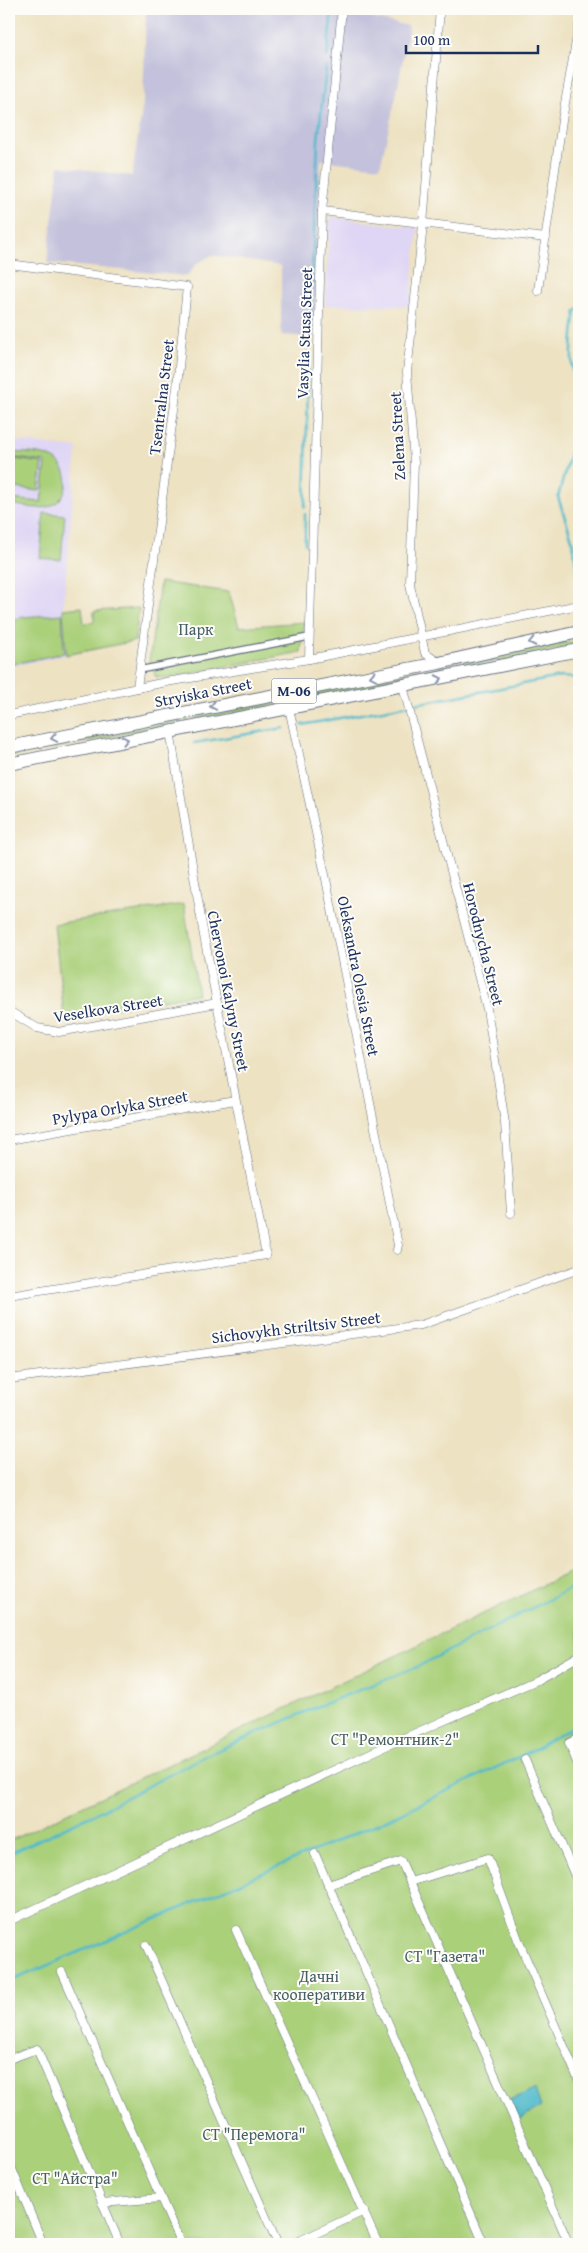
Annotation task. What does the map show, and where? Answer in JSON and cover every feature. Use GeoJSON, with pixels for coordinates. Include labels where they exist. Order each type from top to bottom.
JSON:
{"type":"FeatureCollection","features":[{"type":"Feature","properties":{"kind":"highway","name":"Stryiska Street"},"geometry":{"type":"LineString","coordinates":[[9,747],[439,663],[579,632]]}},
{"type":"Feature","properties":{"kind":"highway","name":"Stryiska Street"},"geometry":{"type":"LineString","coordinates":[[9,764],[579,650]]}},
{"type":"Feature","properties":{"kind":"street","name":"Vasylia Stusa Street"},"geometry":{"type":"LineString","coordinates":[[309,658],[322,211],[342,9]]}},
{"type":"Feature","properties":{"kind":"street","name":"Zelena Street"},"geometry":{"type":"LineString","coordinates":[[439,663],[428,656],[410,584],[414,462],[407,372],[423,225],[440,9]]}},
{"type":"Feature","properties":{"kind":"street"},"geometry":{"type":"LineString","coordinates":[[538,292],[562,120],[579,26]]}},
{"type":"Feature","properties":{"kind":"street"},"geometry":{"type":"LineString","coordinates":[[322,211],[423,225],[546,238]]}},
{"type":"Feature","properties":{"kind":"street","name":"Tsentralna Street"},"geometry":{"type":"LineString","coordinates":[[9,264],[187,287],[177,388],[137,688]]}},
{"type":"Feature","properties":{"kind":"street"},"geometry":{"type":"LineString","coordinates":[[9,715],[137,688],[309,658],[423,641],[579,605]]}},
{"type":"Feature","properties":{"kind":"street"},"geometry":{"type":"LineString","coordinates":[[139,670],[309,637]]}},
{"type":"Feature","properties":{"kind":"street"},"geometry":{"type":"LineString","coordinates":[[409,669],[420,659],[423,641]]}},
{"type":"Feature","properties":{"kind":"street","name":"Horodnycha Street"},"geometry":{"type":"LineString","coordinates":[[403,686],[487,1008],[505,1122],[512,1213]]}},
{"type":"Feature","properties":{"kind":"street","name":"Oleksandra Olesia Street"},"geometry":{"type":"LineString","coordinates":[[289,708],[326,879],[398,1244],[397,1250]]}},
{"type":"Feature","properties":{"kind":"street","name":"Chervonoi Kalyny Street"},"geometry":{"type":"LineString","coordinates":[[9,1296],[266,1255],[217,1004],[170,731]]}},
{"type":"Feature","properties":{"kind":"street","name":"Veselkova Street"},"geometry":{"type":"LineString","coordinates":[[9,1011],[37,1028],[59,1032],[217,1004]]}},
{"type":"Feature","properties":{"kind":"street","name":"Pylypa Orlyka Street"},"geometry":{"type":"LineString","coordinates":[[9,1140],[236,1100]]}},
{"type":"Feature","properties":{"kind":"street","name":"Sichovykh Striltsiv Street"},"geometry":{"type":"LineString","coordinates":[[9,1379],[421,1325],[579,1270]]}},
{"type":"Feature","properties":{"kind":"street"},"geometry":{"type":"LineString","coordinates":[[9,1921],[388,1746],[537,1680],[579,1656]]}},
{"type":"Feature","properties":{"kind":"street"},"geometry":{"type":"LineString","coordinates":[[579,1738],[569,1743],[579,1767]]}},
{"type":"Feature","properties":{"kind":"street"},"geometry":{"type":"LineString","coordinates":[[525,1760],[579,1885]]}},
{"type":"Feature","properties":{"kind":"street"},"geometry":{"type":"LineString","coordinates":[[315,1854],[484,2244]]}},
{"type":"Feature","properties":{"kind":"street"},"geometry":{"type":"LineString","coordinates":[[410,1882],[488,1858],[523,1950],[579,2081]]}},
{"type":"Feature","properties":{"kind":"street"},"geometry":{"type":"LineString","coordinates":[[328,1885],[401,1861],[569,2244]]}},
{"type":"Feature","properties":{"kind":"street"},"geometry":{"type":"LineString","coordinates":[[236,1930],[378,2244]]}},
{"type":"Feature","properties":{"kind":"street"},"geometry":{"type":"LineString","coordinates":[[146,1945],[278,2244]]}},
{"type":"Feature","properties":{"kind":"street"},"geometry":{"type":"LineString","coordinates":[[62,1972],[181,2244]]}},
{"type":"Feature","properties":{"kind":"street"},"geometry":{"type":"LineString","coordinates":[[9,2059],[37,2049],[120,2244]]}},
{"type":"Feature","properties":{"kind":"street"},"geometry":{"type":"LineString","coordinates":[[9,2162],[43,2244]]}},
{"type":"Feature","properties":{"kind":"street"},"geometry":{"type":"LineString","coordinates":[[102,2203],[161,2198]]}},
{"type":"Feature","properties":{"kind":"street"},"geometry":{"type":"LineString","coordinates":[[293,2244],[364,2211]]}},
{"type":"Feature","properties":{"kind":"shaded area"},"geometry":{"type":"Polygon","coordinates":[[[146,9],[337,9],[337,11],[409,26],[380,167],[321,160],[314,337],[281,335],[281,266],[212,255],[196,264],[187,276],[47,263],[59,166],[132,176],[143,103],[146,9]]]}},
{"type":"Feature","properties":{"kind":"shaded area"},"geometry":{"type":"Polygon","coordinates":[[[330,217],[418,228],[410,306],[325,305],[330,217]]]}},
{"type":"Feature","properties":{"kind":"shaded area"},"geometry":{"type":"Polygon","coordinates":[[[9,440],[77,448],[63,609],[66,655],[9,667],[9,440]]]}},
{"type":"Feature","properties":{"kind":"green space"},"geometry":{"type":"Polygon","coordinates":[[[9,452],[44,455],[60,464],[66,478],[66,486],[60,499],[54,504],[42,508],[9,504],[9,499],[41,502],[46,462],[9,457],[9,452]]]}},
{"type":"Feature","properties":{"kind":"green space"},"geometry":{"type":"Polygon","coordinates":[[[9,458],[43,463],[39,491],[9,487],[9,458]]]}},
{"type":"Feature","properties":{"kind":"green space"},"geometry":{"type":"Polygon","coordinates":[[[44,513],[65,515],[61,560],[40,558],[44,513]]]}},
{"type":"Feature","properties":{"kind":"green space","name":"Парк"},"geometry":{"type":"Polygon","coordinates":[[[160,582],[229,592],[239,627],[304,622],[301,652],[167,678],[156,677],[149,662],[160,582]]]}},
{"type":"Feature","properties":{"kind":"green space"},"geometry":{"type":"Polygon","coordinates":[[[82,607],[84,624],[94,621],[94,611],[139,608],[135,641],[66,655],[63,609],[82,607]]]}},
{"type":"Feature","properties":{"kind":"green space"},"geometry":{"type":"Polygon","coordinates":[[[62,614],[64,653],[9,665],[9,621],[23,617],[62,614]]]}},
{"type":"Feature","properties":{"kind":"green space"},"geometry":{"type":"Polygon","coordinates":[[[579,640],[579,645],[195,720],[194,716],[579,640]]]}},
{"type":"Feature","properties":{"kind":"green space"},"geometry":{"type":"Polygon","coordinates":[[[188,718],[189,721],[9,757],[9,753],[188,718]]]}},
{"type":"Feature","properties":{"kind":"green space"},"geometry":{"type":"Polygon","coordinates":[[[184,904],[198,994],[64,1016],[54,924],[184,904]]]}},
{"type":"Feature","properties":{"kind":"green space","name":"Дачні кооперативи"},"geometry":{"type":"Polygon","coordinates":[[[577,1569],[579,1572],[579,2244],[9,2244],[9,1841],[577,1569]]]}},
{"type":"Feature","properties":{"kind":"water"},"geometry":{"type":"Polygon","coordinates":[[[535,2089],[541,2107],[519,2119],[509,2100],[535,2089]]]}},
{"type":"Feature","properties":{"kind":"waterway"},"geometry":{"type":"LineString","coordinates":[[327,57],[332,9]]}},
{"type":"Feature","properties":{"kind":"waterway"},"geometry":{"type":"LineString","coordinates":[[312,270],[318,140],[326,67]]}},
{"type":"Feature","properties":{"kind":"waterway"},"geometry":{"type":"LineString","coordinates":[[310,338],[312,275]]}},
{"type":"Feature","properties":{"kind":"waterway"},"geometry":{"type":"LineString","coordinates":[[579,309],[576,311],[572,354],[573,376],[579,396]]}},
{"type":"Feature","properties":{"kind":"waterway"},"geometry":{"type":"LineString","coordinates":[[305,507],[309,345]]}},
{"type":"Feature","properties":{"kind":"waterway"},"geometry":{"type":"LineString","coordinates":[[579,432],[570,454],[558,497],[572,539],[579,582]]}},
{"type":"Feature","properties":{"kind":"waterway"},"geometry":{"type":"LineString","coordinates":[[305,514],[305,544]]}},
{"type":"Feature","properties":{"kind":"waterway"},"geometry":{"type":"LineString","coordinates":[[302,725],[560,677],[579,678]]}},
{"type":"Feature","properties":{"kind":"waterway"},"geometry":{"type":"LineString","coordinates":[[194,743],[284,728]]}},
{"type":"Feature","properties":{"kind":"waterway"},"geometry":{"type":"LineString","coordinates":[[9,1854],[104,1809],[207,1755],[314,1708],[417,1667],[579,1584]]}},
{"type":"Feature","properties":{"kind":"waterway"},"geometry":{"type":"LineString","coordinates":[[9,1982],[386,1820],[535,1749],[579,1723]]}},
{"type":"Feature","properties":{"kind":"park label","name":"СТ \"Ремонтник-2\""},"geometry":{"type":"Point","coordinates":[395,1739]}},
{"type":"Feature","properties":{"kind":"park label","name":"СТ \"Газета\""},"geometry":{"type":"Point","coordinates":[445,1956]}},
{"type":"Feature","properties":{"kind":"park label","name":"СТ \"Перемога\""},"geometry":{"type":"Point","coordinates":[254,2134]}},
{"type":"Feature","properties":{"kind":"park label","name":"СТ \"Айстра\""},"geometry":{"type":"Point","coordinates":[75,2178]}}]}
